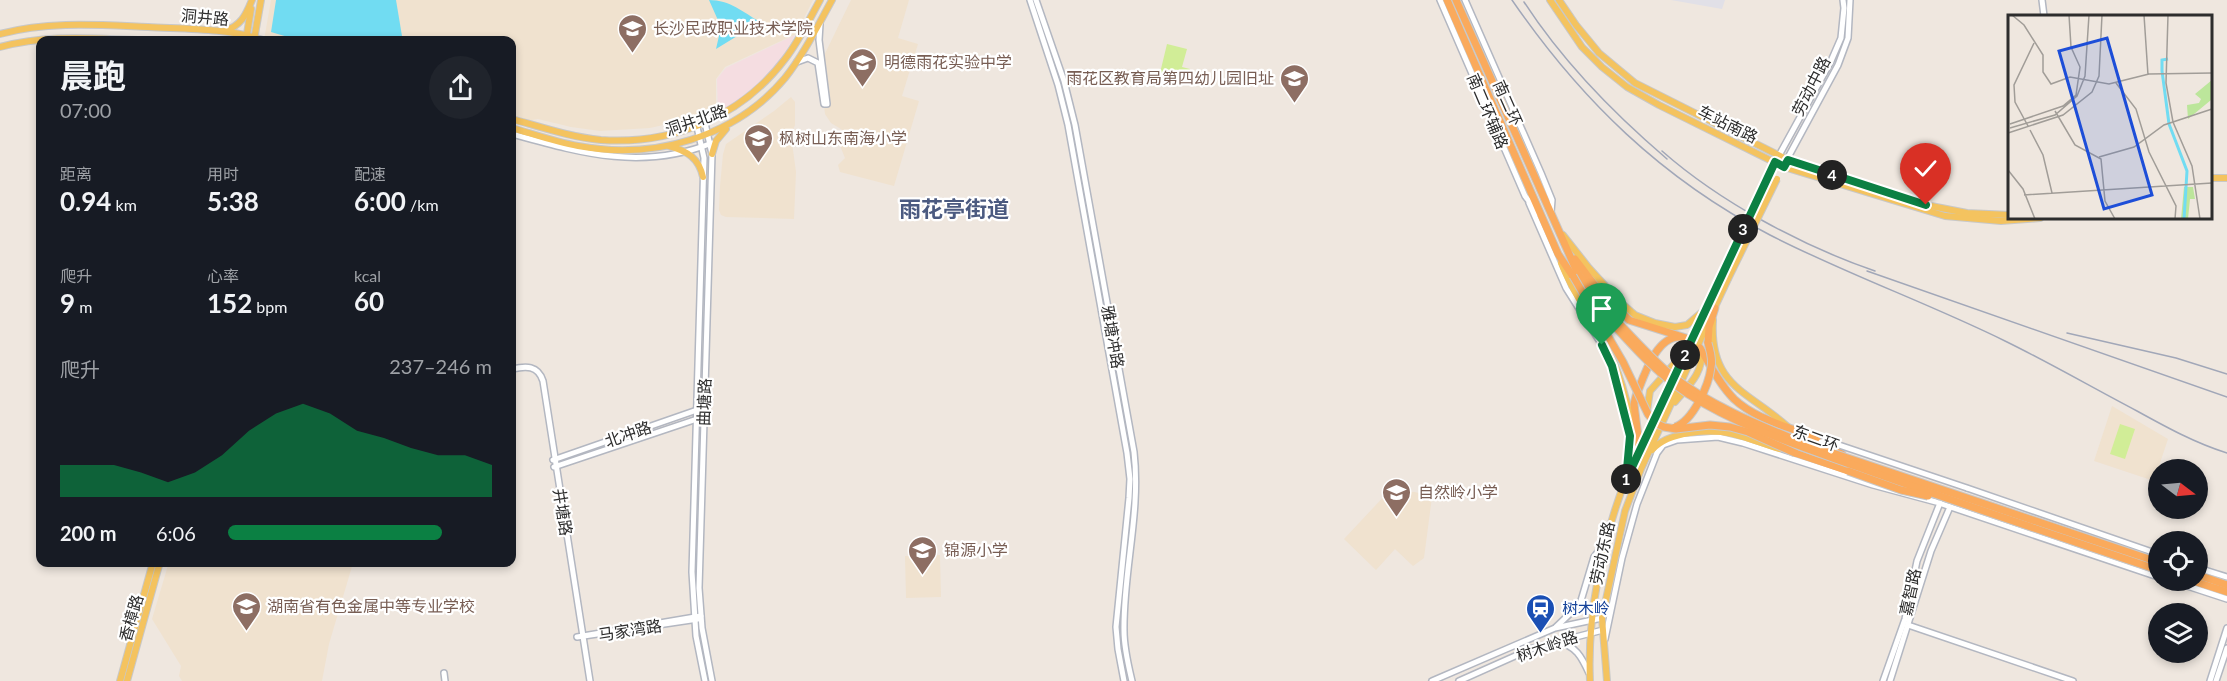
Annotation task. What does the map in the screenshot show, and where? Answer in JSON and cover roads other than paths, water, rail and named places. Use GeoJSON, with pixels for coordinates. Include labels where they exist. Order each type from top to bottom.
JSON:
{"type":"FeatureCollection","features":[{"type":"Feature","properties":{"kind":"highway","name":"南二环"},"geometry":{"type":"LineString","coordinates":[[1447,0],[1542,218]]}},
{"type":"Feature","properties":{"kind":"highway","name":"南二环"},"geometry":{"type":"LineString","coordinates":[[1456,0],[1551,213]]}},
{"type":"Feature","properties":{"kind":"highway","name":"东二环"},"geometry":{"type":"LineString","coordinates":[[1551,213],[1578,274],[1596,298],[1651,357],[1681,382],[1704,397],[1766,428],[1803,443],[1842,454],[2148,559]]}},
{"type":"Feature","properties":{"kind":"highway","name":"东二环"},"geometry":{"type":"LineString","coordinates":[[1542,218],[1558,254],[1595,304],[1668,380],[1696,398],[1762,432],[1793,444],[2148,567]]}},
{"type":"Feature","properties":{"kind":"highway"},"geometry":{"type":"LineString","coordinates":[[1566,247],[1594,284],[1625,317],[1638,324],[1686,338],[1675,337],[1663,342],[1642,382],[1634,404],[1638,436],[1635,460]]}},
{"type":"Feature","properties":{"kind":"highway"},"geometry":{"type":"LineString","coordinates":[[1573,276],[1655,423],[1669,428],[1710,425],[1730,427],[1748,432],[1795,453],[1901,490],[1957,502]]}},
{"type":"Feature","properties":{"kind":"highway"},"geometry":{"type":"LineString","coordinates":[[1669,428],[1679,426],[1688,419],[1704,388],[1712,367],[1708,327],[1715,308]]}},
{"type":"Feature","properties":{"kind":"highway"},"geometry":{"type":"LineString","coordinates":[[1700,348],[1728,392],[1743,406],[1770,421],[1821,441],[1842,454]]}},
{"type":"Feature","properties":{"kind":"highway"},"geometry":{"type":"LineString","coordinates":[[2208,578],[2227,585]]}},
{"type":"Feature","properties":{"kind":"highway"},"geometry":{"type":"LineString","coordinates":[[2208,586],[2227,592]]}},
{"type":"Feature","properties":{"kind":"main road"},"geometry":{"type":"LineString","coordinates":[[218,32],[239,24],[252,0]]}},
{"type":"Feature","properties":{"kind":"main road"},"geometry":{"type":"LineString","coordinates":[[246,36],[252,0]]}},
{"type":"Feature","properties":{"kind":"main road"},"geometry":{"type":"LineString","coordinates":[[254,36],[261,0]]}},
{"type":"Feature","properties":{"kind":"main road","name":"洞井北路"},"geometry":{"type":"LineString","coordinates":[[516,120],[601,140],[663,136],[697,127],[739,105],[772,76],[794,46],[820,0]]}},
{"type":"Feature","properties":{"kind":"main road","name":"洞井北路"},"geometry":{"type":"LineString","coordinates":[[516,129],[564,143],[624,150],[665,146],[708,134],[731,124],[762,102],[797,62],[832,0]]}},
{"type":"Feature","properties":{"kind":"main road","name":"车站南路"},"geometry":{"type":"LineString","coordinates":[[1550,0],[1582,47],[1615,78],[1642,96],[1784,167],[1945,216],[2001,221],[2027,219]]}},
{"type":"Feature","properties":{"kind":"main road","name":"车站南路"},"geometry":{"type":"LineString","coordinates":[[1560,0],[1587,40],[1623,74],[1658,96],[1788,160],[1926,205],[1967,213],[2008,215]]}},
{"type":"Feature","properties":{"kind":"main road"},"geometry":{"type":"LineString","coordinates":[[257,21],[260,32],[264,36]]}},
{"type":"Feature","properties":{"kind":"main road","name":"洞井路"},"geometry":{"type":"LineString","coordinates":[[0,34],[48,25],[78,24],[218,32],[237,36]]}},
{"type":"Feature","properties":{"kind":"main road"},"geometry":{"type":"LineString","coordinates":[[0,47],[36,40]]}},
{"type":"Feature","properties":{"kind":"main road"},"geometry":{"type":"LineString","coordinates":[[712,154],[713,142],[731,124]]}},
{"type":"Feature","properties":{"kind":"main road"},"geometry":{"type":"LineString","coordinates":[[665,146],[686,152],[699,164],[703,177]]}},
{"type":"Feature","properties":{"kind":"main road","name":"劳动中路"},"geometry":{"type":"LineString","coordinates":[[1686,351],[1775,162]]}},
{"type":"Feature","properties":{"kind":"main road","name":"劳动中路"},"geometry":{"type":"LineString","coordinates":[[1666,415],[1728,279],[1784,167]]}},
{"type":"Feature","properties":{"kind":"main road"},"geometry":{"type":"LineString","coordinates":[[2212,176],[2227,175]]}},
{"type":"Feature","properties":{"kind":"main road"},"geometry":{"type":"LineString","coordinates":[[1557,226],[1579,257],[1628,311],[1655,323],[1669,326],[1687,325],[1706,307]]}},
{"type":"Feature","properties":{"kind":"main road"},"geometry":{"type":"LineString","coordinates":[[1558,254],[1572,289],[1610,353],[1630,424],[1635,460]]}},
{"type":"Feature","properties":{"kind":"main road"},"geometry":{"type":"LineString","coordinates":[[1715,308],[1713,330],[1718,357],[1731,383],[1789,428]]}},
{"type":"Feature","properties":{"kind":"main road"},"geometry":{"type":"LineString","coordinates":[[1641,469],[1666,415],[1696,376],[1701,365],[1700,348]]}},
{"type":"Feature","properties":{"kind":"main road"},"geometry":{"type":"LineString","coordinates":[[1648,414],[1647,403],[1650,391],[1686,351]]}},
{"type":"Feature","properties":{"kind":"main road","name":"劳动东路"},"geometry":{"type":"LineString","coordinates":[[1590,678],[1590,621],[1608,539],[1626,480],[1686,351]]}},
{"type":"Feature","properties":{"kind":"main road"},"geometry":{"type":"LineString","coordinates":[[1641,469],[1658,444],[1671,438],[1718,432],[1795,453]]}},
{"type":"Feature","properties":{"kind":"main road","name":"劳动东路"},"geometry":{"type":"LineString","coordinates":[[1607,681],[1602,618],[1619,532],[1641,469]]}},
{"type":"Feature","properties":{"kind":"main road","name":"香樟路"},"geometry":{"type":"LineString","coordinates":[[120,681],[152,567]]}},
{"type":"Feature","properties":{"kind":"main road","name":"香樟路"},"geometry":{"type":"LineString","coordinates":[[127,681],[159,567]]}},
{"type":"Feature","properties":{"kind":"street","name":"雅塘冲路"},"geometry":{"type":"LineString","coordinates":[[1030,0],[1058,85],[1068,125],[1127,453],[1130,479],[1129,498],[1116,627],[1124,681]]}},
{"type":"Feature","properties":{"kind":"street","name":"雅塘冲路"},"geometry":{"type":"LineString","coordinates":[[1036,0],[1064,81],[1075,125],[1134,452],[1137,477],[1136,499],[1124,631],[1132,681]]}},
{"type":"Feature","properties":{"kind":"street","name":"南二环辅路"},"geometry":{"type":"LineString","coordinates":[[1440,0],[1526,196],[1542,218]]}},
{"type":"Feature","properties":{"kind":"street","name":"南二环辅路"},"geometry":{"type":"LineString","coordinates":[[1465,0],[1545,182],[1552,200],[1551,213]]}},
{"type":"Feature","properties":{"kind":"street","name":"劳动中路"},"geometry":{"type":"LineString","coordinates":[[1775,162],[1831,61],[1841,38],[1843,0]]}},
{"type":"Feature","properties":{"kind":"street","name":"劳动中路"},"geometry":{"type":"LineString","coordinates":[[1784,167],[1838,65],[1848,39],[1850,0]]}},
{"type":"Feature","properties":{"kind":"street"},"geometry":{"type":"LineString","coordinates":[[2042,0],[2044,15]]}},
{"type":"Feature","properties":{"kind":"street"},"geometry":{"type":"LineString","coordinates":[[797,62],[808,58],[818,63],[824,104],[826,104],[819,40],[822,18]]}},
{"type":"Feature","properties":{"kind":"street"},"geometry":{"type":"LineString","coordinates":[[516,135],[577,151],[616,158],[650,158],[686,152],[713,142],[705,123]]}},
{"type":"Feature","properties":{"kind":"street","name":"曲塘路"},"geometry":{"type":"LineString","coordinates":[[697,127],[702,147],[703,177],[692,572],[705,681]]}},
{"type":"Feature","properties":{"kind":"street","name":"曲塘路"},"geometry":{"type":"LineString","coordinates":[[712,154],[697,618],[712,681]]}},
{"type":"Feature","properties":{"kind":"street"},"geometry":{"type":"LineString","coordinates":[[1526,196],[1566,288],[1602,345],[1612,366],[1630,436],[1626,480]]}},
{"type":"Feature","properties":{"kind":"street","name":"井塘路"},"geometry":{"type":"LineString","coordinates":[[516,370],[531,367],[541,376],[589,681]]}},
{"type":"Feature","properties":{"kind":"street","name":"北冲路"},"geometry":{"type":"LineString","coordinates":[[554,460],[704,408]]}},
{"type":"Feature","properties":{"kind":"street","name":"北冲路"},"geometry":{"type":"LineString","coordinates":[[555,467],[704,417]]}},
{"type":"Feature","properties":{"kind":"street"},"geometry":{"type":"LineString","coordinates":[[1641,469],[1663,445],[1684,439],[1708,437],[1727,439],[1807,462],[1895,492],[1940,503],[2148,574]]}},
{"type":"Feature","properties":{"kind":"street"},"geometry":{"type":"LineString","coordinates":[[1821,441],[1837,444],[2148,551]]}},
{"type":"Feature","properties":{"kind":"street"},"geometry":{"type":"LineString","coordinates":[[1605,640],[1622,558],[1636,509],[1652,462],[1663,445]]}},
{"type":"Feature","properties":{"kind":"street","name":"嘉智路"},"geometry":{"type":"LineString","coordinates":[[1883,681],[1905,619],[1917,561],[1940,503]]}},
{"type":"Feature","properties":{"kind":"street","name":"嘉智路"},"geometry":{"type":"LineString","coordinates":[[1890,681],[1931,551],[1950,507]]}},
{"type":"Feature","properties":{"kind":"street"},"geometry":{"type":"LineString","coordinates":[[1554,628],[1580,604],[1594,557],[1608,539]]}},
{"type":"Feature","properties":{"kind":"street"},"geometry":{"type":"LineString","coordinates":[[2208,571],[2227,577]]}},
{"type":"Feature","properties":{"kind":"street"},"geometry":{"type":"LineString","coordinates":[[2203,591],[2227,599]]}},
{"type":"Feature","properties":{"kind":"street","name":"马家湾路"},"geometry":{"type":"LineString","coordinates":[[581,637],[697,618]]}},
{"type":"Feature","properties":{"kind":"street","name":"树木岭路"},"geometry":{"type":"LineString","coordinates":[[1432,681],[1554,628],[1602,618]]}},
{"type":"Feature","properties":{"kind":"street"},"geometry":{"type":"LineString","coordinates":[[1908,625],[2073,681]]}},
{"type":"Feature","properties":{"kind":"street"},"geometry":{"type":"LineString","coordinates":[[2210,681],[2227,628]]}},
{"type":"Feature","properties":{"kind":"street","name":"树木岭路"},"geometry":{"type":"LineString","coordinates":[[1459,681],[1533,648],[1603,630]]}},
{"type":"Feature","properties":{"kind":"street"},"geometry":{"type":"LineString","coordinates":[[1553,642],[1574,648],[1581,656],[1590,678]]}},
{"type":"Feature","properties":{"kind":"street"},"geometry":{"type":"LineString","coordinates":[[2216,681],[2227,648]]}},
{"type":"Feature","properties":{"kind":"street"},"geometry":{"type":"LineString","coordinates":[[442,673],[444,681]]}},
{"type":"Feature","properties":{"kind":"water"},"geometry":{"type":"Polygon","coordinates":[[[276,0],[396,0],[402,36],[284,36],[271,32],[276,0]]]}},
{"type":"Feature","properties":{"kind":"water"},"geometry":{"type":"Polygon","coordinates":[[[709,0],[730,4],[760,22],[716,49],[721,27],[709,0]]]}},
{"type":"Feature","properties":{"kind":"railway"},"geometry":{"type":"LineString","coordinates":[[1512,0],[1566,71],[1626,134],[1694,189],[1731,213],[1799,249],[2005,341],[2170,429],[2227,453]]}},
{"type":"Feature","properties":{"kind":"railway"},"geometry":{"type":"LineString","coordinates":[[1524,2],[1555,45],[1590,86],[1627,124],[1667,159]]}},
{"type":"Feature","properties":{"kind":"railway"},"geometry":{"type":"LineString","coordinates":[[1662,151],[1709,188],[1763,221],[1819,249],[1875,271]]}},
{"type":"Feature","properties":{"kind":"railway"},"geometry":{"type":"LineString","coordinates":[[1867,271],[2227,397]]}},
{"type":"Feature","properties":{"kind":"railway"},"geometry":{"type":"LineString","coordinates":[[2067,333],[2176,358],[2227,374]]}},
{"type":"Feature","properties":{"kind":"place","name":"长沙民政职业技术学院"},"geometry":{"type":"Point","coordinates":[632,54]}},
{"type":"Feature","properties":{"kind":"place","name":"明德雨花实验中学"},"geometry":{"type":"Point","coordinates":[863,88]}},
{"type":"Feature","properties":{"kind":"place","name":"雨花区教育局第四幼儿园旧址"},"geometry":{"type":"Point","coordinates":[1295,104]}},
{"type":"Feature","properties":{"kind":"place","name":"枫树山东南海小学"},"geometry":{"type":"Point","coordinates":[758,164]}},
{"type":"Feature","properties":{"kind":"place","name":"自然岭小学"},"geometry":{"type":"Point","coordinates":[1397,518]}},
{"type":"Feature","properties":{"kind":"place","name":"锦源小学"},"geometry":{"type":"Point","coordinates":[923,576]}},
{"type":"Feature","properties":{"kind":"place","name":"湖南省有色金属中等专业学校"},"geometry":{"type":"Point","coordinates":[246,632]}},
{"type":"Feature","properties":{"kind":"place","name":"树木岭"},"geometry":{"type":"Point","coordinates":[1541,634]}},
{"type":"Feature","properties":{"kind":"district","name":"雨花亭街道"},"geometry":{"type":"Point","coordinates":[954,209]}}]}
